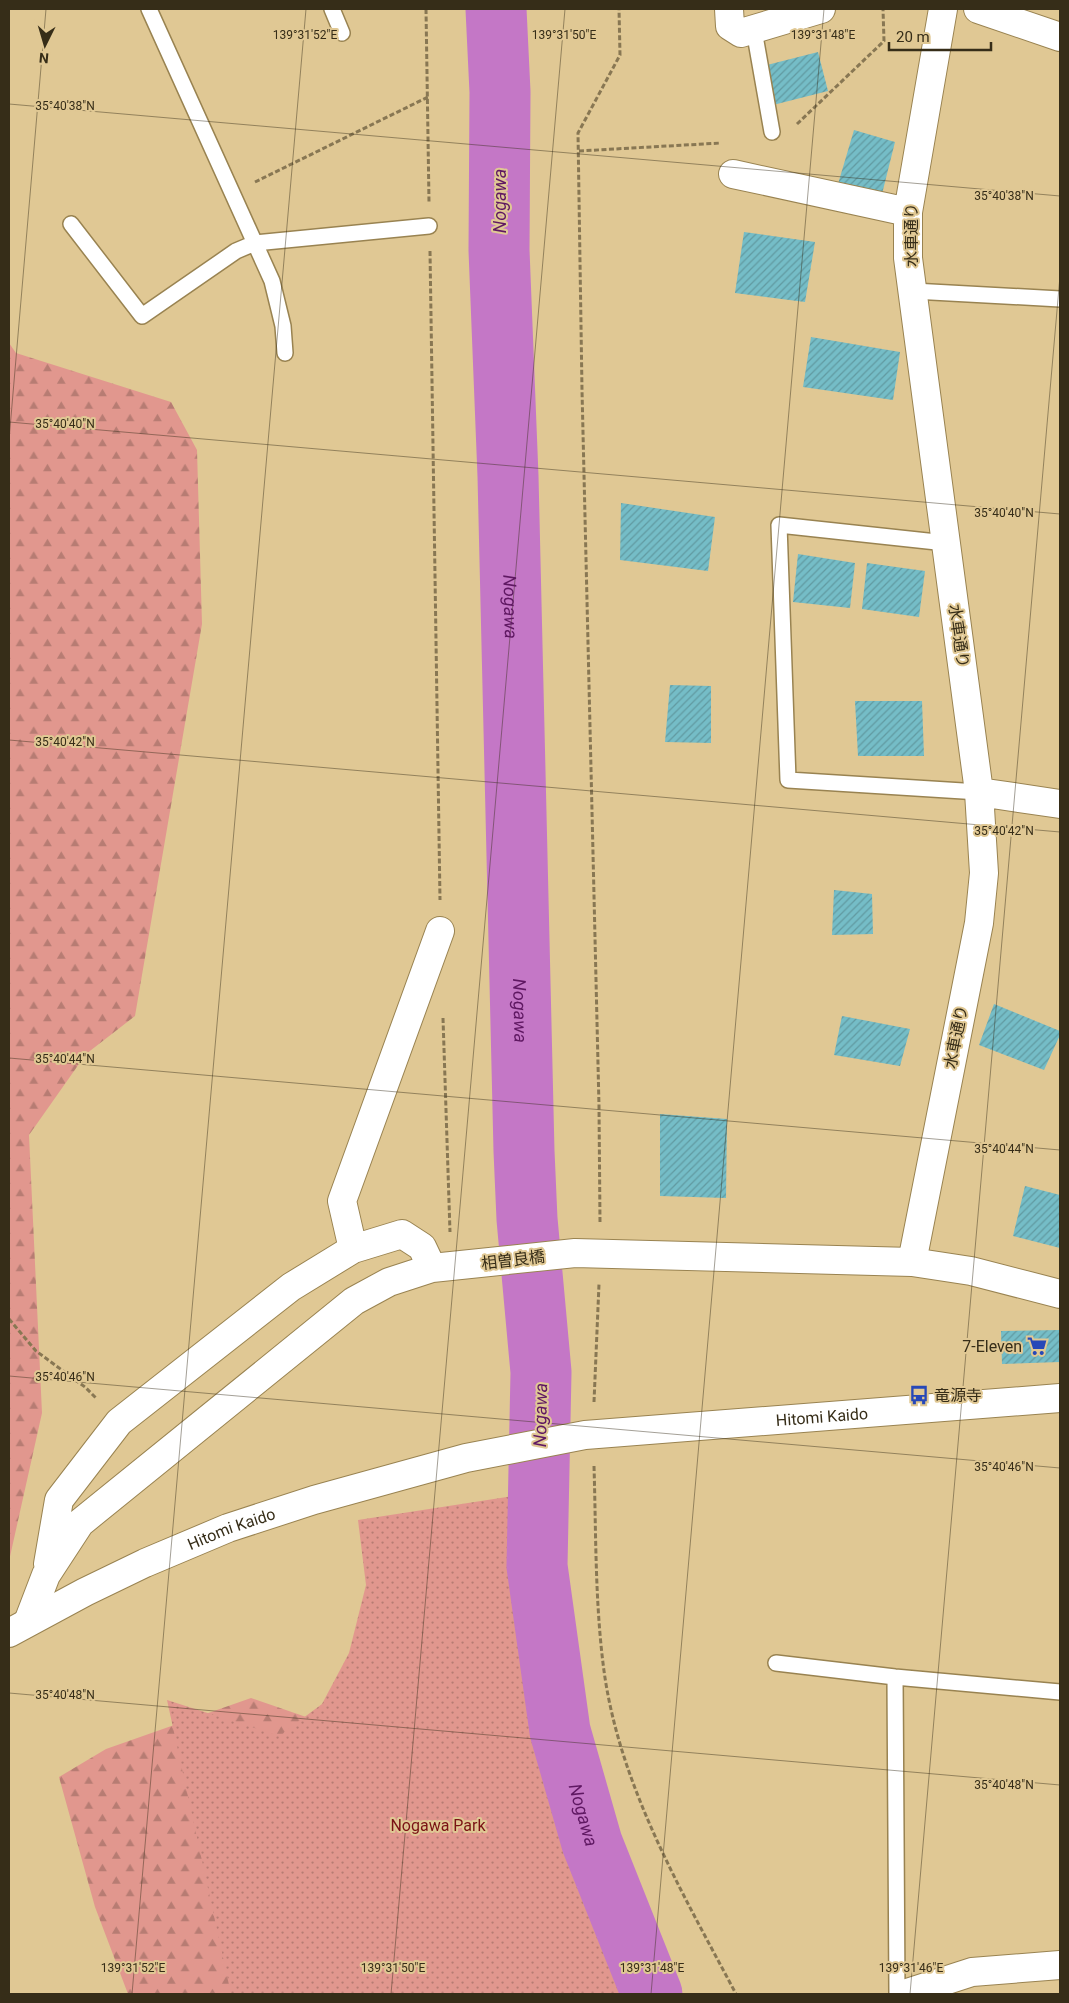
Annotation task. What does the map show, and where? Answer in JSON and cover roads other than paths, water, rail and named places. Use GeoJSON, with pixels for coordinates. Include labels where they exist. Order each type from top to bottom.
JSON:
{"type":"FeatureCollection","features":[{"type":"Feature","properties":{"kind":"street"},"geometry":{"type":"LineString","coordinates":[[729,9],[730,26],[742,33],[821,9]]}},
{"type":"Feature","properties":{"kind":"street","name":"水車通り"},"geometry":{"type":"LineString","coordinates":[[912,1262],[979,923],[984,873],[979,792],[963,661],[908,258],[908,212],[943,9]]}},
{"type":"Feature","properties":{"kind":"street"},"geometry":{"type":"LineString","coordinates":[[978,9],[1028,16],[1060,37]]}},
{"type":"Feature","properties":{"kind":"street"},"geometry":{"type":"LineString","coordinates":[[733,174],[908,212]]}},
{"type":"Feature","properties":{"kind":"street"},"geometry":{"type":"LineString","coordinates":[[979,792],[1060,804]]}},
{"type":"Feature","properties":{"kind":"street"},"geometry":{"type":"LineString","coordinates":[[353,1249],[342,1202],[440,931]]}},
{"type":"Feature","properties":{"kind":"street"},"geometry":{"type":"LineString","coordinates":[[19,1628],[46,1575],[59,1500],[119,1422],[267,1304],[353,1249],[402,1234],[422,1247],[442,1268]]}},
{"type":"Feature","properties":{"kind":"street","name":"相曽良橋"},"geometry":{"type":"LineString","coordinates":[[46,1575],[80,1524],[263,1372],[354,1301],[389,1282],[442,1268],[587,1254],[912,1262],[971,1271],[1060,1294]]}},
{"type":"Feature","properties":{"kind":"street","name":"Hitomi Kaido"},"geometry":{"type":"LineString","coordinates":[[19,1628],[145,1563],[228,1528],[314,1500],[466,1458],[589,1436],[1060,1398]]}},
{"type":"Feature","properties":{"kind":"street"},"geometry":{"type":"LineString","coordinates":[[904,1994],[972,1972],[1060,1966]]}},
{"type":"Feature","properties":{"kind":"lane"},"geometry":{"type":"LineString","coordinates":[[150,9],[231,194],[256,242],[272,281],[283,326],[284,353]]}},
{"type":"Feature","properties":{"kind":"lane"},"geometry":{"type":"LineString","coordinates":[[332,9],[342,33]]}},
{"type":"Feature","properties":{"kind":"lane"},"geometry":{"type":"LineString","coordinates":[[754,30],[772,132]]}},
{"type":"Feature","properties":{"kind":"lane"},"geometry":{"type":"LineString","coordinates":[[71,224],[142,316],[236,250],[256,242],[429,226]]}},
{"type":"Feature","properties":{"kind":"lane"},"geometry":{"type":"LineString","coordinates":[[913,292],[1060,299]]}},
{"type":"Feature","properties":{"kind":"lane"},"geometry":{"type":"LineString","coordinates":[[946,543],[779,525],[788,780],[979,792]]}},
{"type":"Feature","properties":{"kind":"lane"},"geometry":{"type":"LineString","coordinates":[[776,1663],[895,1677],[1060,1692]]}},
{"type":"Feature","properties":{"kind":"lane"},"geometry":{"type":"LineString","coordinates":[[895,1677],[897,1994]]}},
{"type":"Feature","properties":{"kind":"waterway","name":"Nogawa"},"geometry":{"type":"LineString","coordinates":[[496,9],[500,92],[499,250],[508,476],[524,1151],[527,1219],[541,1372],[537,1566],[560,1731],[592,1843],[652,1994]]}},
{"type":"Feature","properties":{"kind":"place","name":"7-Eleven"},"geometry":{"type":"Point","coordinates":[1037,1346]}},
{"type":"Feature","properties":{"kind":"place","name":"竜源寺"},"geometry":{"type":"Point","coordinates":[919,1395]}},
{"type":"Feature","properties":{"kind":"park label","name":"Nogawa Park"},"geometry":{"type":"Point","coordinates":[438,1825]}}]}
